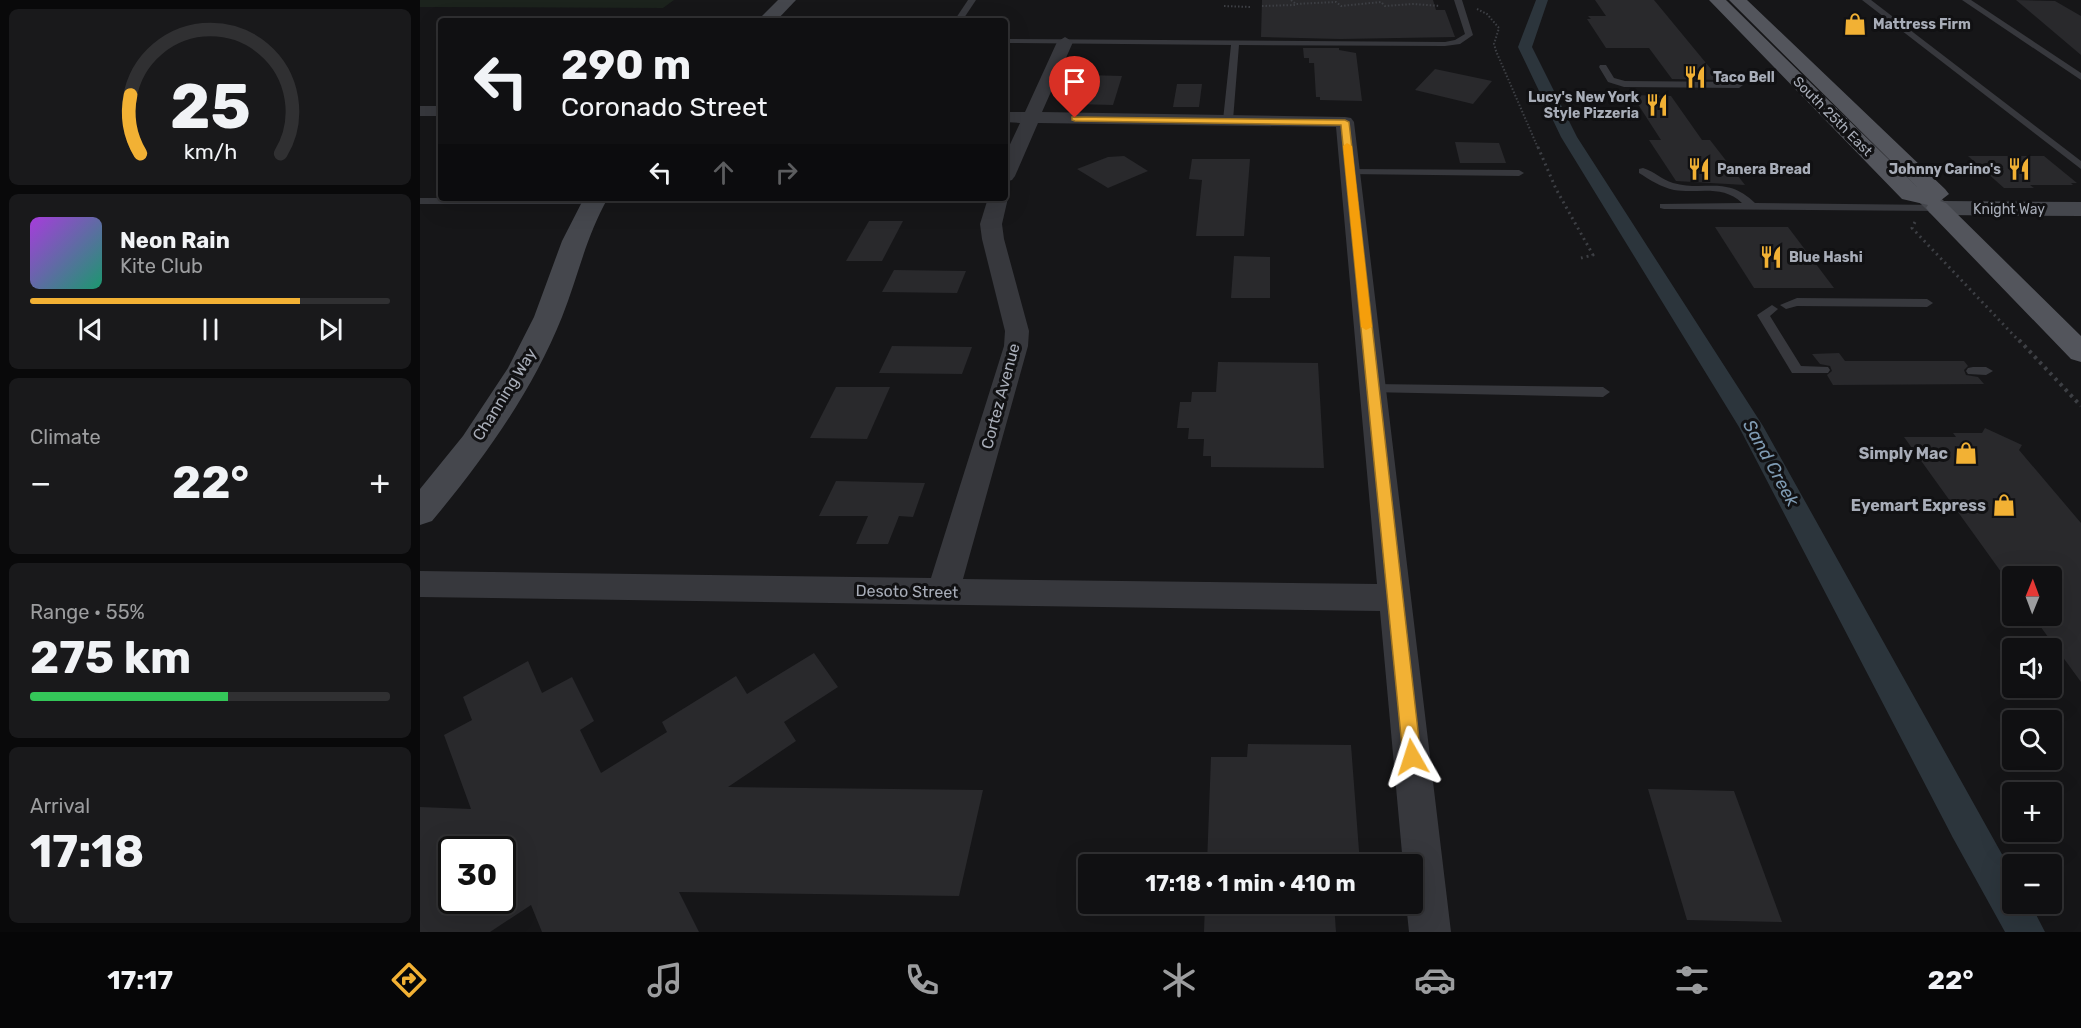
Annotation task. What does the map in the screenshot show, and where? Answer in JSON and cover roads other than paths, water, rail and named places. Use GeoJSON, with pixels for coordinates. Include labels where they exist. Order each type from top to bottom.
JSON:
{"type":"FeatureCollection","features":[{"type":"Feature","properties":{"kind":"main road"},"geometry":{"type":"LineString","coordinates":[[769,18],[788,0]]}},
{"type":"Feature","properties":{"kind":"main road","name":"South 25th East"},"geometry":{"type":"LineString","coordinates":[[1717,0],[1762,35]]}},
{"type":"Feature","properties":{"kind":"main road","name":"South 25th East"},"geometry":{"type":"LineString","coordinates":[[1737,0],[1762,35],[1910,194],[2081,352]]}},
{"type":"Feature","properties":{"kind":"main road","name":"Channing Way"},"geometry":{"type":"LineString","coordinates":[[420,512],[490,420],[525,365],[548,317],[578,235],[595,201]]}},
{"type":"Feature","properties":{"kind":"main road","name":"Knight Way"},"geometry":{"type":"LineString","coordinates":[[1927,209],[2081,209]]}},
{"type":"Feature","properties":{"kind":"street"},"geometry":{"type":"LineString","coordinates":[[1008,169],[1065,42]]}},
{"type":"Feature","properties":{"kind":"street"},"geometry":{"type":"LineString","coordinates":[[420,111],[438,111]]}},
{"type":"Feature","properties":{"kind":"street"},"geometry":{"type":"LineString","coordinates":[[1008,117],[1345,122],[1430,932]]}},
{"type":"Feature","properties":{"kind":"street","name":"Cortez Avenue"},"geometry":{"type":"LineString","coordinates":[[943,592],[1016,346],[1015,322],[991,224],[997,201]]}},
{"type":"Feature","properties":{"kind":"street","name":"Desoto Street"},"geometry":{"type":"LineString","coordinates":[[420,584],[1395,598]]}},
{"type":"Feature","properties":{"kind":"lane"},"geometry":{"type":"LineString","coordinates":[[960,18],[972,0]]}},
{"type":"Feature","properties":{"kind":"lane"},"geometry":{"type":"LineString","coordinates":[[1008,41],[1445,44],[1457,42],[1469,35],[1458,0]]}},
{"type":"Feature","properties":{"kind":"lane"},"geometry":{"type":"LineString","coordinates":[[1866,0],[2081,165]]}},
{"type":"Feature","properties":{"kind":"lane"},"geometry":{"type":"LineString","coordinates":[[1966,0],[2081,77]]}},
{"type":"Feature","properties":{"kind":"lane"},"geometry":{"type":"LineString","coordinates":[[1228,120],[1235,44]]}},
{"type":"Feature","properties":{"kind":"lane"},"geometry":{"type":"LineString","coordinates":[[1603,67],[1611,80],[1624,84],[1739,84]]}},
{"type":"Feature","properties":{"kind":"lane"},"geometry":{"type":"LineString","coordinates":[[1643,171],[1667,185],[1726,188],[1745,198],[1752,207]]}},
{"type":"Feature","properties":{"kind":"lane"},"geometry":{"type":"LineString","coordinates":[[1350,172],[1519,173]]}},
{"type":"Feature","properties":{"kind":"lane"},"geometry":{"type":"LineString","coordinates":[[420,201],[438,201]]}},
{"type":"Feature","properties":{"kind":"lane"},"geometry":{"type":"LineString","coordinates":[[1664,206],[1927,209]]}},
{"type":"Feature","properties":{"kind":"lane"},"geometry":{"type":"LineString","coordinates":[[1786,305],[1797,302],[1927,303]]}},
{"type":"Feature","properties":{"kind":"lane"},"geometry":{"type":"LineString","coordinates":[[1772,309],[1763,315],[1797,370],[1824,370]]}},
{"type":"Feature","properties":{"kind":"lane"},"geometry":{"type":"LineString","coordinates":[[1373,389],[1603,392]]}},
{"type":"Feature","properties":{"kind":"waterway","name":"Sand Creek"},"geometry":{"type":"LineString","coordinates":[[1542,0],[1525,47],[1569,137],[1751,426],[1965,826],[2026,932]]}},
{"type":"Feature","properties":{"kind":"place","name":"Mattress Firm"},"geometry":{"type":"Point","coordinates":[1855,24]}},
{"type":"Feature","properties":{"kind":"place","name":"Taco Bell"},"geometry":{"type":"Point","coordinates":[1695,77]}},
{"type":"Feature","properties":{"kind":"place","name":"Lucy's New York Style Pizzeria"},"geometry":{"type":"Point","coordinates":[1657,105]}},
{"type":"Feature","properties":{"kind":"place","name":"Panera Bread"},"geometry":{"type":"Point","coordinates":[1699,169]}},
{"type":"Feature","properties":{"kind":"place","name":"Johnny Carino's"},"geometry":{"type":"Point","coordinates":[2019,169]}},
{"type":"Feature","properties":{"kind":"place","name":"Blue Hashi"},"geometry":{"type":"Point","coordinates":[1771,257]}},
{"type":"Feature","properties":{"kind":"place","name":"Simply Mac"},"geometry":{"type":"Point","coordinates":[1966,453]}},
{"type":"Feature","properties":{"kind":"place","name":"Eyemart Express"},"geometry":{"type":"Point","coordinates":[2004,505]}}]}
